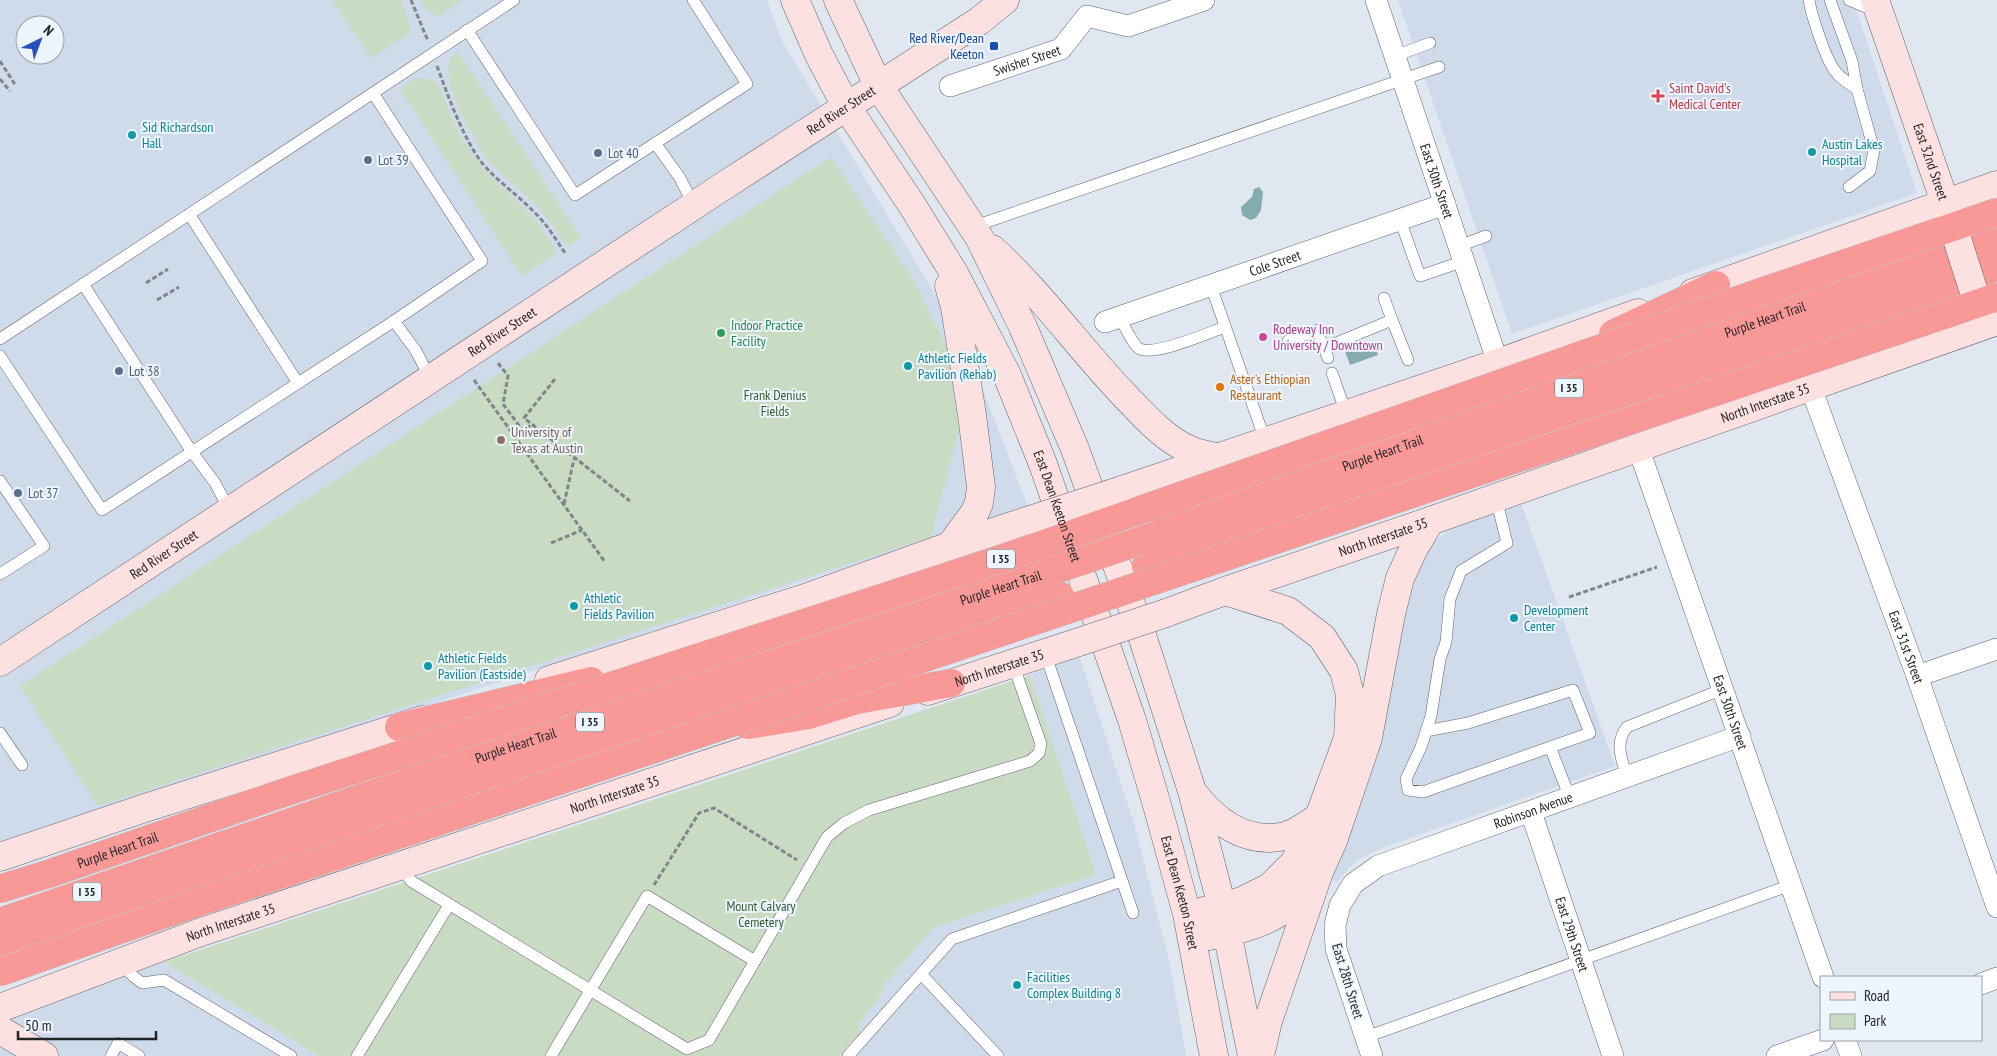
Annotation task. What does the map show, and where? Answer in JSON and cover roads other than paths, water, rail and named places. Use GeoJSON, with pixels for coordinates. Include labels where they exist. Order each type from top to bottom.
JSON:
{"type":"FeatureCollection","features":[{"type":"Feature","properties":{"kind":"highway","name":"Purple Heart Trail"},"geometry":{"type":"LineString","coordinates":[[0,889],[120,850],[283,793],[1001,559],[1702,313],[1997,212]]}},
{"type":"Feature","properties":{"kind":"highway","name":"Purple Heart Trail"},"geometry":{"type":"LineString","coordinates":[[1145,553],[1236,504],[1997,240]]}},
{"type":"Feature","properties":{"kind":"highway","name":"Purple Heart Trail"},"geometry":{"type":"LineString","coordinates":[[0,943],[583,750],[1054,584],[1408,467],[1997,267]]}},
{"type":"Feature","properties":{"kind":"highway"},"geometry":{"type":"LineString","coordinates":[[1324,474],[1420,425],[1716,285]]}},
{"type":"Feature","properties":{"kind":"highway"},"geometry":{"type":"LineString","coordinates":[[0,972],[199,902],[1990,314]]}},
{"type":"Feature","properties":{"kind":"highway","name":"Purple Heart Trail"},"geometry":{"type":"LineString","coordinates":[[0,922],[495,752],[1006,585],[1054,584]]}},
{"type":"Feature","properties":{"kind":"highway"},"geometry":{"type":"LineString","coordinates":[[399,728],[869,614],[1006,585]]}},
{"type":"Feature","properties":{"kind":"highway"},"geometry":{"type":"LineString","coordinates":[[583,750],[793,718],[857,700],[951,683]]}},
{"type":"Feature","properties":{"kind":"main road","name":"East Dean Keeton Street"},"geometry":{"type":"LineString","coordinates":[[795,0],[819,55],[846,106],[912,205],[954,273],[1007,375],[1043,464],[1132,720],[1190,926],[1214,1056]]}},
{"type":"Feature","properties":{"kind":"main road"},"geometry":{"type":"LineString","coordinates":[[838,0],[878,85],[975,232],[1023,327],[1075,449],[1139,626],[1192,791],[1225,920],[1252,1056]]}},
{"type":"Feature","properties":{"kind":"main road","name":"Red River Street"},"geometry":{"type":"LineString","coordinates":[[0,662],[878,85],[979,21],[1005,0]]}},
{"type":"Feature","properties":{"kind":"main road","name":"East 32nd Street"},"geometry":{"type":"LineString","coordinates":[[1877,6],[1947,208],[1990,314]]}},
{"type":"Feature","properties":{"kind":"main road"},"geometry":{"type":"LineString","coordinates":[[0,857],[145,808],[811,596],[950,546],[1498,363],[1716,285],[1947,208],[1997,184]]}},
{"type":"Feature","properties":{"kind":"main road"},"geometry":{"type":"LineString","coordinates":[[912,205],[937,254],[949,283],[956,308],[981,487],[979,503],[975,512],[950,546]]}},
{"type":"Feature","properties":{"kind":"main road"},"geometry":{"type":"LineString","coordinates":[[975,232],[1013,268],[1110,380],[1151,423],[1169,438],[1190,450],[1216,457]]}},
{"type":"Feature","properties":{"kind":"main road","name":"North Interstate 35"},"geometry":{"type":"LineString","coordinates":[[0,1008],[201,932],[1166,613],[1496,498],[1811,388],[1990,314]]}},
{"type":"Feature","properties":{"kind":"main road"},"geometry":{"type":"LineString","coordinates":[[1260,1056],[1268,1021],[1319,872],[1333,841],[1368,738],[1400,578],[1414,548],[1430,521]]}},
{"type":"Feature","properties":{"kind":"main road"},"geometry":{"type":"LineString","coordinates":[[1225,591],[1288,611],[1322,637],[1344,671],[1350,695],[1348,738],[1319,817],[1294,863],[1270,887],[1242,901],[1225,920]]}},
{"type":"Feature","properties":{"kind":"main road"},"geometry":{"type":"LineString","coordinates":[[1192,791],[1207,810],[1223,824],[1241,833],[1264,839],[1285,836],[1319,817]]}},
{"type":"Feature","properties":{"kind":"main road"},"geometry":{"type":"LineString","coordinates":[[1190,926],[1225,920],[1251,926],[1280,913],[1292,903],[1319,872]]}},
{"type":"Feature","properties":{"kind":"main road"},"geometry":{"type":"LineString","coordinates":[[0,1030],[44,1056]]}},
{"type":"Feature","properties":{"kind":"street","name":"Swisher Street"},"geometry":{"type":"LineString","coordinates":[[950,86],[1061,49],[1087,16],[1128,26],[1204,0]]}},
{"type":"Feature","properties":{"kind":"street","name":"East 30th Street"},"geometry":{"type":"LineString","coordinates":[[1376,0],[1498,363]]}},
{"type":"Feature","properties":{"kind":"street","name":"Cole Street"},"geometry":{"type":"LineString","coordinates":[[1112,319],[1445,204]]}},
{"type":"Feature","properties":{"kind":"street","name":"East 31st Street"},"geometry":{"type":"LineString","coordinates":[[1811,388],[1917,676],[1997,907]]}},
{"type":"Feature","properties":{"kind":"street","name":"East 30th Street"},"geometry":{"type":"LineString","coordinates":[[1638,447],[1823,976]]}},
{"type":"Feature","properties":{"kind":"street"},"geometry":{"type":"LineString","coordinates":[[1917,676],[1997,649]]}},
{"type":"Feature","properties":{"kind":"street","name":"Robinson Avenue"},"geometry":{"type":"LineString","coordinates":[[1340,906],[1353,884],[1378,866],[1740,736]]}},
{"type":"Feature","properties":{"kind":"street","name":"East 29th Street"},"geometry":{"type":"LineString","coordinates":[[1531,812],[1613,1056]]}},
{"type":"Feature","properties":{"kind":"street","name":"East 28th Street"},"geometry":{"type":"LineString","coordinates":[[1340,906],[1334,925],[1336,949],[1369,1047]]}},
{"type":"Feature","properties":{"kind":"street"},"geometry":{"type":"LineString","coordinates":[[1982,984],[1997,978]]}},
{"type":"Feature","properties":{"kind":"street"},"geometry":{"type":"LineString","coordinates":[[1778,1056],[1820,1041]]}},
{"type":"Feature","properties":{"kind":"street"},"geometry":{"type":"LineString","coordinates":[[1845,1041],[1851,1056]]}},
{"type":"Feature","properties":{"kind":"lane"},"geometry":{"type":"LineString","coordinates":[[0,339],[514,0]]}},
{"type":"Feature","properties":{"kind":"lane"},"geometry":{"type":"LineString","coordinates":[[467,30],[575,195],[747,84],[693,0]]}},
{"type":"Feature","properties":{"kind":"lane"},"geometry":{"type":"LineString","coordinates":[[1809,0],[1811,11],[1832,68],[1843,80],[1857,89]]}},
{"type":"Feature","properties":{"kind":"lane"},"geometry":{"type":"LineString","coordinates":[[1830,0],[1852,61],[1857,89],[1874,150],[1870,171],[1849,186]]}},
{"type":"Feature","properties":{"kind":"lane"},"geometry":{"type":"LineString","coordinates":[[1849,0],[1877,6]]}},
{"type":"Feature","properties":{"kind":"lane"},"geometry":{"type":"LineString","coordinates":[[1395,56],[1430,43]]}},
{"type":"Feature","properties":{"kind":"lane"},"geometry":{"type":"LineString","coordinates":[[975,232],[1439,67]]}},
{"type":"Feature","properties":{"kind":"lane"},"geometry":{"type":"LineString","coordinates":[[0,356],[102,510],[298,384],[482,261],[373,92]]}},
{"type":"Feature","properties":{"kind":"lane"},"geometry":{"type":"LineString","coordinates":[[655,143],[680,178],[694,206]]}},
{"type":"Feature","properties":{"kind":"lane"},"geometry":{"type":"LineString","coordinates":[[189,214],[298,384]]}},
{"type":"Feature","properties":{"kind":"lane"},"geometry":{"type":"LineString","coordinates":[[1400,220],[1420,276],[1462,253],[1486,236]]}},
{"type":"Feature","properties":{"kind":"lane"},"geometry":{"type":"LineString","coordinates":[[83,284],[192,452],[215,483],[230,511]]}},
{"type":"Feature","properties":{"kind":"lane"},"geometry":{"type":"LineString","coordinates":[[1211,286],[1265,440]]}},
{"type":"Feature","properties":{"kind":"lane"},"geometry":{"type":"LineString","coordinates":[[1384,298],[1408,360]]}},
{"type":"Feature","properties":{"kind":"lane"},"geometry":{"type":"LineString","coordinates":[[1112,319],[1140,349],[1156,351],[1225,327]]}},
{"type":"Feature","properties":{"kind":"lane"},"geometry":{"type":"LineString","coordinates":[[1288,341],[1318,330],[1326,353],[1392,320]]}},
{"type":"Feature","properties":{"kind":"lane"},"geometry":{"type":"LineString","coordinates":[[394,321],[416,351],[431,380]]}},
{"type":"Feature","properties":{"kind":"lane"},"geometry":{"type":"LineString","coordinates":[[1332,373],[1346,414]]}},
{"type":"Feature","properties":{"kind":"lane"},"geometry":{"type":"LineString","coordinates":[[0,480],[44,546],[0,574]]}},
{"type":"Feature","properties":{"kind":"lane"},"geometry":{"type":"LineString","coordinates":[[1426,732],[1468,723],[1573,690],[1590,733],[1423,792],[1408,790],[1406,779],[1432,716],[1440,659],[1446,642],[1450,599],[1461,571],[1507,542],[1496,498]]}},
{"type":"Feature","properties":{"kind":"lane"},"geometry":{"type":"LineString","coordinates":[[1045,653],[1134,913]]}},
{"type":"Feature","properties":{"kind":"lane"},"geometry":{"type":"LineString","coordinates":[[401,866],[411,881],[689,1052],[709,1040],[826,837],[844,823],[870,810],[1030,761],[1039,754],[1041,744],[1013,664]]}},
{"type":"Feature","properties":{"kind":"lane"},"geometry":{"type":"LineString","coordinates":[[1627,777],[1619,746],[1622,734],[1626,728],[1723,689]]}},
{"type":"Feature","properties":{"kind":"lane"},"geometry":{"type":"LineString","coordinates":[[0,733],[22,766]]}},
{"type":"Feature","properties":{"kind":"lane"},"geometry":{"type":"LineString","coordinates":[[1550,747],[1570,798]]}},
{"type":"Feature","properties":{"kind":"lane"},"geometry":{"type":"LineString","coordinates":[[848,1056],[952,939],[1122,881]]}},
{"type":"Feature","properties":{"kind":"lane"},"geometry":{"type":"LineString","coordinates":[[1369,1047],[1580,960],[1791,885]]}},
{"type":"Feature","properties":{"kind":"lane"},"geometry":{"type":"LineString","coordinates":[[551,1056],[647,896],[755,961]]}},
{"type":"Feature","properties":{"kind":"lane"},"geometry":{"type":"LineString","coordinates":[[357,1056],[449,904]]}},
{"type":"Feature","properties":{"kind":"lane"},"geometry":{"type":"LineString","coordinates":[[121,963],[142,983],[164,980],[292,1056]]}},
{"type":"Feature","properties":{"kind":"lane"},"geometry":{"type":"LineString","coordinates":[[921,974],[998,1056]]}},
{"type":"Feature","properties":{"kind":"lane"},"geometry":{"type":"LineString","coordinates":[[111,1056],[118,1044],[140,1056]]}},
{"type":"Feature","properties":{"kind":"place","name":"Red River/Dean Keeton"},"geometry":{"type":"Point","coordinates":[994,46]}},
{"type":"Feature","properties":{"kind":"place","name":"Saint David's Medical Center"},"geometry":{"type":"Point","coordinates":[1658,96]}},
{"type":"Feature","properties":{"kind":"place","name":"Sid Richardson Hall"},"geometry":{"type":"Point","coordinates":[132,135]}},
{"type":"Feature","properties":{"kind":"place","name":"Austin Lakes Hospital"},"geometry":{"type":"Point","coordinates":[1812,152]}},
{"type":"Feature","properties":{"kind":"place","name":"Lot 40"},"geometry":{"type":"Point","coordinates":[598,153]}},
{"type":"Feature","properties":{"kind":"place","name":"Lot 39"},"geometry":{"type":"Point","coordinates":[368,160]}},
{"type":"Feature","properties":{"kind":"place","name":"Indoor Practice Facility"},"geometry":{"type":"Point","coordinates":[721,333]}},
{"type":"Feature","properties":{"kind":"place","name":"Rodeway Inn University / Downtown"},"geometry":{"type":"Point","coordinates":[1263,337]}},
{"type":"Feature","properties":{"kind":"place","name":"Athletic Fields Pavilion (Rehab)"},"geometry":{"type":"Point","coordinates":[908,366]}},
{"type":"Feature","properties":{"kind":"place","name":"Lot 38"},"geometry":{"type":"Point","coordinates":[119,371]}},
{"type":"Feature","properties":{"kind":"place","name":"Aster's Ethiopian Restaurant"},"geometry":{"type":"Point","coordinates":[1220,387]}},
{"type":"Feature","properties":{"kind":"place","name":"University of Texas at Austin"},"geometry":{"type":"Point","coordinates":[501,440]}},
{"type":"Feature","properties":{"kind":"place","name":"Lot 37"},"geometry":{"type":"Point","coordinates":[18,493]}},
{"type":"Feature","properties":{"kind":"place","name":"Athletic Fields Pavilion"},"geometry":{"type":"Point","coordinates":[574,606]}},
{"type":"Feature","properties":{"kind":"place","name":"Development Center"},"geometry":{"type":"Point","coordinates":[1514,618]}},
{"type":"Feature","properties":{"kind":"place","name":"Athletic Fields Pavilion (Eastside)"},"geometry":{"type":"Point","coordinates":[428,666]}},
{"type":"Feature","properties":{"kind":"place","name":"Facilities Complex Building 8"},"geometry":{"type":"Point","coordinates":[1017,985]}},
{"type":"Feature","properties":{"kind":"park label","name":"Frank Denius Fields"},"geometry":{"type":"Point","coordinates":[775,404]}},
{"type":"Feature","properties":{"kind":"park label","name":"Mount Calvary Cemetery"},"geometry":{"type":"Point","coordinates":[761,914]}}]}
